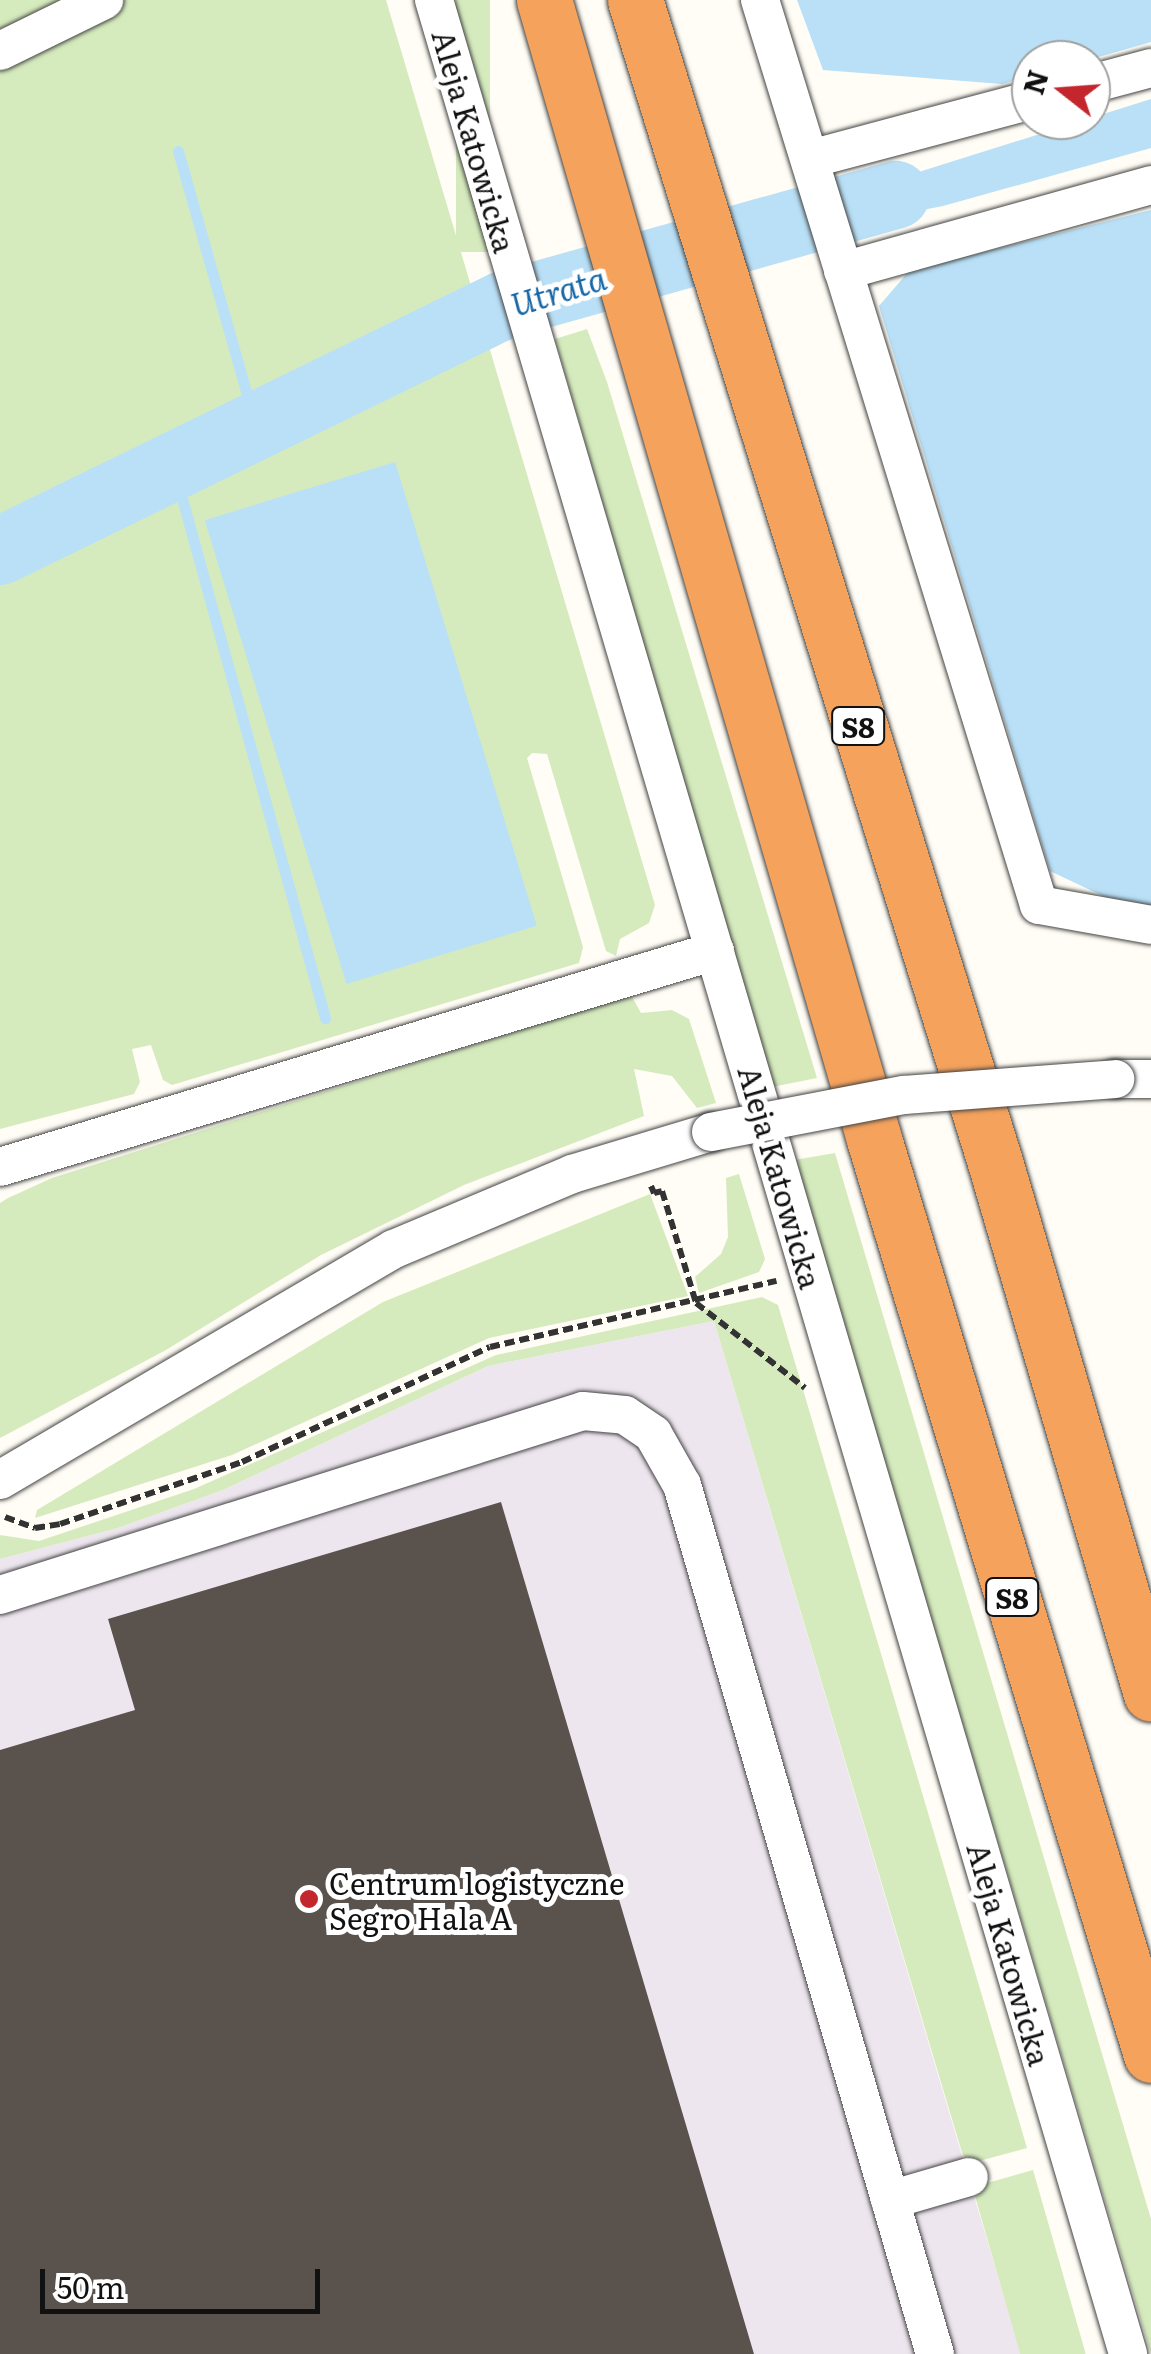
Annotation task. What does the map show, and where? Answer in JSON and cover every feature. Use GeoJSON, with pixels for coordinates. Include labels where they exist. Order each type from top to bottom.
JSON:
{"type":"FeatureCollection","features":[{"type":"Feature","properties":{"kind":"highway","name":"S8"},"geometry":{"type":"LineString","coordinates":[[544,0],[874,1140],[1151,2055]]}},
{"type":"Feature","properties":{"kind":"highway","name":"S8"},"geometry":{"type":"LineString","coordinates":[[635,0],[720,289],[995,1162],[1151,1694]]}},
{"type":"Feature","properties":{"kind":"street"},"geometry":{"type":"LineString","coordinates":[[0,51],[104,0]]}},
{"type":"Feature","properties":{"kind":"street","name":"Aleja Katowicka"},"geometry":{"type":"LineString","coordinates":[[434,0],[1128,2354]]}},
{"type":"Feature","properties":{"kind":"street"},"geometry":{"type":"LineString","coordinates":[[760,0],[1040,905],[1151,925]]}},
{"type":"Feature","properties":{"kind":"street"},"geometry":{"type":"LineString","coordinates":[[1111,79],[1151,68]]}},
{"type":"Feature","properties":{"kind":"street"},"geometry":{"type":"LineString","coordinates":[[810,158],[1011,105]]}},
{"type":"Feature","properties":{"kind":"street"},"geometry":{"type":"LineString","coordinates":[[843,271],[1151,185]]}},
{"type":"Feature","properties":{"kind":"street"},"geometry":{"type":"LineString","coordinates":[[0,1167],[714,951]]}},
{"type":"Feature","properties":{"kind":"street"},"geometry":{"type":"LineString","coordinates":[[1,1498],[394,1250],[572,1174],[711,1132],[904,1095],[1133,1079]]}},
{"type":"Feature","properties":{"kind":"street"},"geometry":{"type":"LineString","coordinates":[[0,1595],[583,1411],[625,1416],[653,1434],[682,1486],[935,2354]]}},
{"type":"Feature","properties":{"kind":"street"},"geometry":{"type":"LineString","coordinates":[[890,2200],[969,2177]]}},
{"type":"Feature","properties":{"kind":"path"},"geometry":{"type":"LineString","coordinates":[[664,1194],[696,1303],[818,1398]]}},
{"type":"Feature","properties":{"kind":"path"},"geometry":{"type":"LineString","coordinates":[[1,1498],[35,1528],[60,1524],[242,1462],[490,1347],[696,1303],[783,1280]]}},
{"type":"Feature","properties":{"kind":"shaded area"},"geometry":{"type":"Polygon","coordinates":[[[714,1321],[1021,2354],[0,2354],[0,1559],[118,1528],[223,1490],[488,1366],[714,1321]]]}},
{"type":"Feature","properties":{"kind":"green space"},"geometry":{"type":"Polygon","coordinates":[[[0,0],[386,0],[655,905],[649,923],[620,939],[616,956],[606,951],[547,754],[532,753],[527,758],[583,947],[579,963],[172,1085],[163,1080],[151,1045],[132,1049],[140,1082],[134,1094],[0,1129],[0,0]]]}},
{"type":"Feature","properties":{"kind":"green space"},"geometry":{"type":"Polygon","coordinates":[[[456,0],[490,0],[490,252],[456,252],[456,0]]]}},
{"type":"Feature","properties":{"kind":"green space"},"geometry":{"type":"Polygon","coordinates":[[[587,329],[607,382],[817,1078],[772,1087],[555,339],[587,329]]]}},
{"type":"Feature","properties":{"kind":"green space"},"geometry":{"type":"Polygon","coordinates":[[[631,995],[641,1013],[672,1010],[689,1019],[716,1103],[697,1108],[672,1076],[634,1069],[644,1116],[464,1185],[321,1255],[166,1350],[0,1438],[0,1203],[52,1178],[631,995]]]}},
{"type":"Feature","properties":{"kind":"green space"},"geometry":{"type":"Polygon","coordinates":[[[835,1153],[1151,2219],[1151,2354],[794,1160],[835,1153]]]}},
{"type":"Feature","properties":{"kind":"green space"},"geometry":{"type":"Polygon","coordinates":[[[739,1174],[765,1259],[759,1272],[699,1293],[695,1277],[721,1254],[728,1237],[726,1178],[739,1174]]]}},
{"type":"Feature","properties":{"kind":"green space"},"geometry":{"type":"Polygon","coordinates":[[[650,1194],[688,1296],[489,1338],[232,1455],[35,1518],[37,1510],[383,1302],[650,1194]]]}},
{"type":"Feature","properties":{"kind":"green space"},"geometry":{"type":"Polygon","coordinates":[[[762,1297],[778,1305],[1027,2148],[979,2161],[963,2156],[714,1321],[488,1366],[223,1490],[118,1528],[0,1559],[0,1535],[39,1541],[194,1489],[496,1355],[762,1297]]]}},
{"type":"Feature","properties":{"kind":"green space"},"geometry":{"type":"Polygon","coordinates":[[[1033,2170],[1086,2354],[1020,2354],[972,2187],[1033,2170]]]}},
{"type":"Feature","properties":{"kind":"water"},"geometry":{"type":"Polygon","coordinates":[[[797,0],[1151,0],[1151,42],[1111,53],[1111,40],[1011,40],[1011,82],[1002,84],[823,70],[797,0]]]}},
{"type":"Feature","properties":{"kind":"water"},"geometry":{"type":"Polygon","coordinates":[[[1151,99],[1151,148],[943,206],[844,225],[836,198],[1021,140],[1111,140],[1111,112],[1151,99]]]}},
{"type":"Feature","properties":{"kind":"water"},"geometry":{"type":"Polygon","coordinates":[[[1151,210],[1151,911],[1126,907],[1050,871],[879,306],[909,271],[1151,210]]]}},
{"type":"Feature","properties":{"kind":"water"},"geometry":{"type":"Polygon","coordinates":[[[395,462],[537,926],[346,984],[205,520],[395,462]]]}},
{"type":"Feature","properties":{"kind":"building","name":"Centrum logistyczne Segro Hala A"},"geometry":{"type":"Polygon","coordinates":[[[501,1502],[754,2354],[0,2354],[0,1750],[135,1710],[108,1619],[501,1502]]]}},
{"type":"Feature","properties":{"kind":"waterway"},"geometry":{"type":"LineString","coordinates":[[178,151],[255,423]]}},
{"type":"Feature","properties":{"kind":"waterway","name":"Utrata"},"geometry":{"type":"LineString","coordinates":[[0,551],[504,305],[896,195]]}},
{"type":"Feature","properties":{"kind":"waterway"},"geometry":{"type":"LineString","coordinates":[[172,462],[325,1018]]}},
{"type":"Feature","properties":{"kind":"place","name":"Centrum logistyczne Segro Hala A"},"geometry":{"type":"Point","coordinates":[309,1899]}}]}
